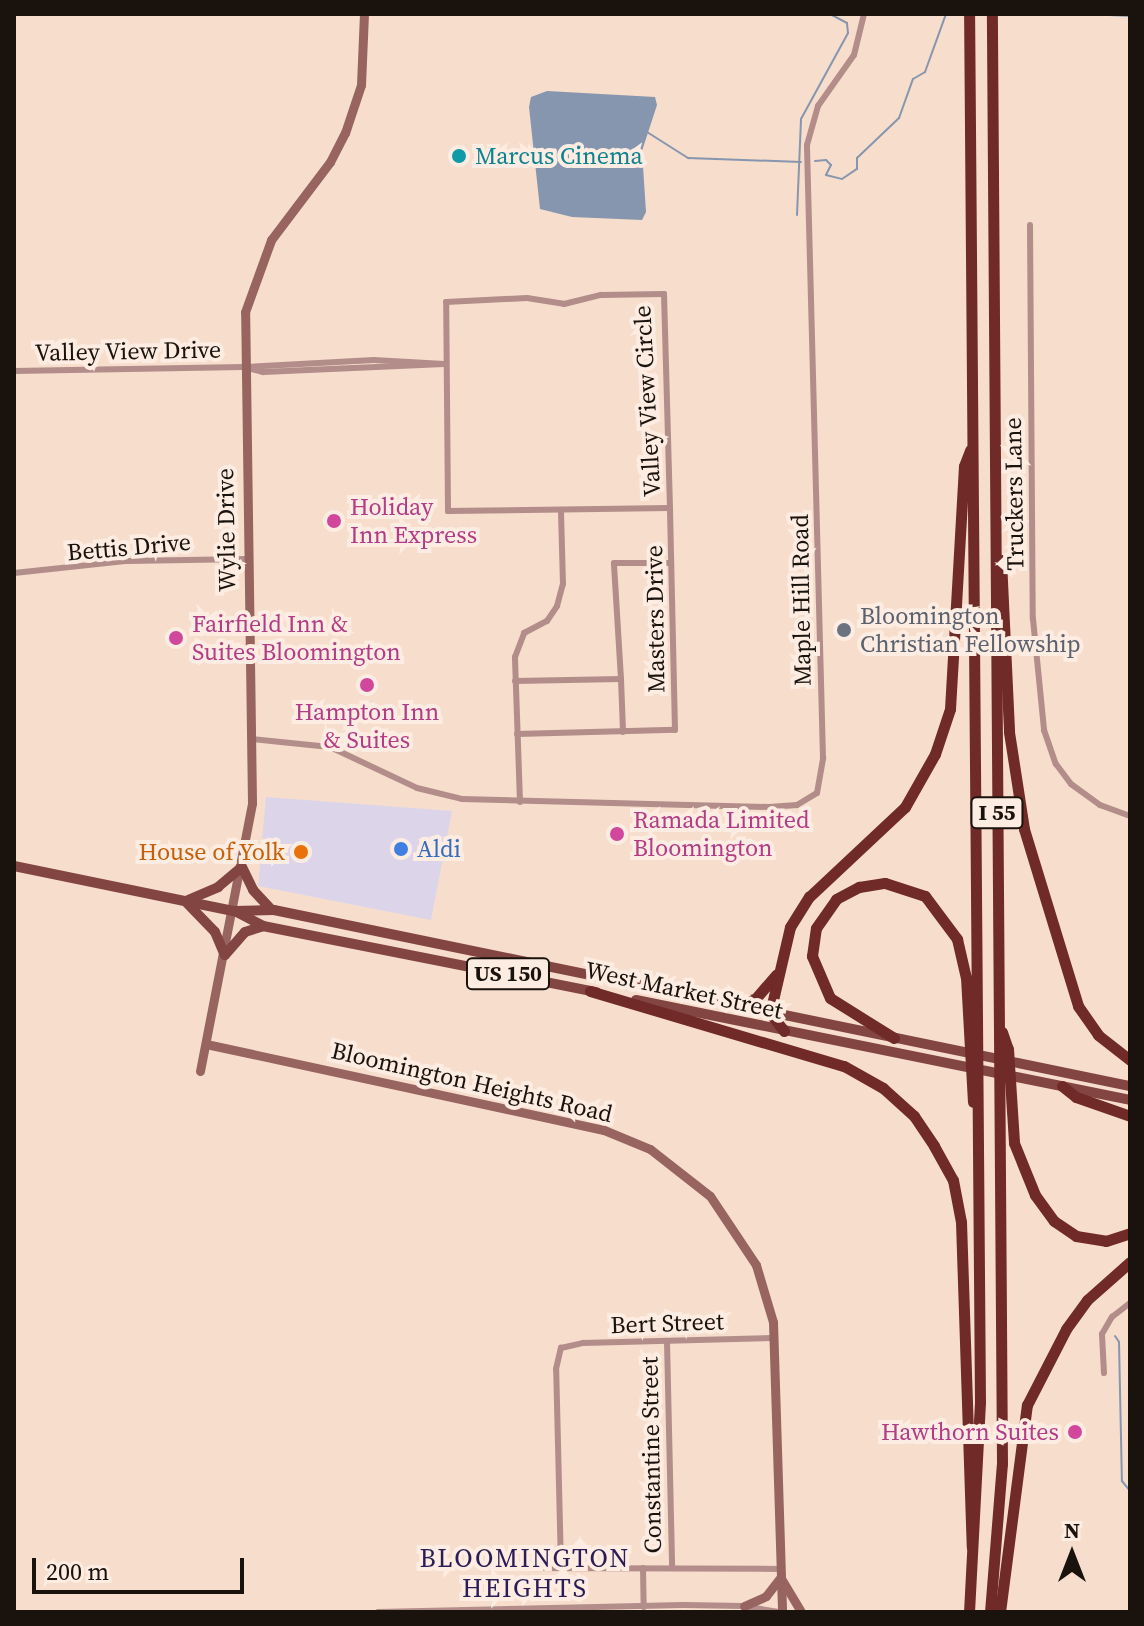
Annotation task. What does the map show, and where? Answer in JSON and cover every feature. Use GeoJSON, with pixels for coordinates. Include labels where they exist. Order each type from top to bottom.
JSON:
{"type":"FeatureCollection","features":[{"type":"Feature","properties":{"kind":"highway","name":"I 55"},"geometry":{"type":"LineString","coordinates":[[969,14],[980,1402],[969,1612]]}},
{"type":"Feature","properties":{"kind":"highway","name":"I 55"},"geometry":{"type":"LineString","coordinates":[[990,1612],[1002,1479],[992,14]]}},
{"type":"Feature","properties":{"kind":"highway"},"geometry":{"type":"LineString","coordinates":[[784,1031],[770,1013],[785,942],[802,906],[905,807],[935,754],[952,697],[964,466],[973,442]]}},
{"type":"Feature","properties":{"kind":"highway"},"geometry":{"type":"LineString","coordinates":[[996,527],[1005,584],[1009,732],[1024,829],[1078,1006],[1098,1035],[1130,1060]]}},
{"type":"Feature","properties":{"kind":"highway"},"geometry":{"type":"LineString","coordinates":[[894,1038],[830,998],[812,956],[816,928],[836,899],[859,887],[885,883],[925,896],[957,939],[966,977],[969,1081],[978,1121]]}},
{"type":"Feature","properties":{"kind":"highway"},"geometry":{"type":"LineString","coordinates":[[727,1004],[755,999],[779,971]]}},
{"type":"Feature","properties":{"kind":"highway"},"geometry":{"type":"LineString","coordinates":[[590,991],[844,1066],[883,1088],[914,1116],[953,1180],[961,1222],[969,1396],[967,1533],[974,1555]]}},
{"type":"Feature","properties":{"kind":"highway"},"geometry":{"type":"LineString","coordinates":[[999,1023],[1008,1049],[1014,1143],[1035,1195],[1054,1221],[1076,1236],[1106,1241],[1130,1233]]}},
{"type":"Feature","properties":{"kind":"highway"},"geometry":{"type":"LineString","coordinates":[[1062,1086],[1076,1097],[1130,1116]]}},
{"type":"Feature","properties":{"kind":"highway"},"geometry":{"type":"LineString","coordinates":[[1000,1612],[1027,1405],[1047,1358],[1073,1319],[1130,1262]]}},
{"type":"Feature","properties":{"kind":"main road","name":"Wylie Drive"},"geometry":{"type":"LineString","coordinates":[[200,1071],[234,911],[252,803],[243,367],[245,312],[261,261],[330,162],[354,111],[363,68],[364,14]]}},
{"type":"Feature","properties":{"kind":"main road","name":"West Market Street"},"geometry":{"type":"LineString","coordinates":[[14,866],[234,911],[274,910],[1130,1086]]}},
{"type":"Feature","properties":{"kind":"main road"},"geometry":{"type":"LineString","coordinates":[[263,926],[245,932],[225,955],[215,932],[186,901],[218,887],[242,867],[253,890],[274,910]]}},
{"type":"Feature","properties":{"kind":"main road","name":"West Market Street"},"geometry":{"type":"LineString","coordinates":[[234,911],[263,926],[1130,1100]]}},
{"type":"Feature","properties":{"kind":"main road","name":"Bloomington Heights Road"},"geometry":{"type":"LineString","coordinates":[[206,1044],[553,1117],[638,1143],[692,1178],[734,1224],[763,1282],[775,1338],[780,1612]]}},
{"type":"Feature","properties":{"kind":"main road"},"geometry":{"type":"LineString","coordinates":[[744,1606],[766,1596],[780,1573]]}},
{"type":"Feature","properties":{"kind":"main road"},"geometry":{"type":"LineString","coordinates":[[780,1573],[801,1612]]}},
{"type":"Feature","properties":{"kind":"street","name":"Maple Hill Road"},"geometry":{"type":"LineString","coordinates":[[251,739],[330,747],[417,788],[462,799],[789,807],[808,801],[820,787],[807,145],[818,106],[857,47],[864,14]]}},
{"type":"Feature","properties":{"kind":"street","name":"Truckers Lane"},"geometry":{"type":"LineString","coordinates":[[1030,225],[1033,619],[1044,730],[1056,764],[1071,784],[1090,800],[1130,816]]}},
{"type":"Feature","properties":{"kind":"street","name":"Valley View Circle"},"geometry":{"type":"LineString","coordinates":[[664,294],[670,508],[452,514],[446,509],[444,364],[443,310],[450,300],[527,298],[564,304],[601,295],[664,294]]}},
{"type":"Feature","properties":{"kind":"street","name":"Valley View Drive"},"geometry":{"type":"LineString","coordinates":[[14,371],[243,367],[277,371],[444,364]]}},
{"type":"Feature","properties":{"kind":"street","name":"Masters Drive"},"geometry":{"type":"LineString","coordinates":[[623,732],[675,730],[670,508]]}},
{"type":"Feature","properties":{"kind":"street"},"geometry":{"type":"LineString","coordinates":[[520,802],[515,681],[517,644],[524,633],[547,621],[560,595],[561,511]]}},
{"type":"Feature","properties":{"kind":"street","name":"Bettis Drive"},"geometry":{"type":"LineString","coordinates":[[14,573],[127,561],[246,559]]}},
{"type":"Feature","properties":{"kind":"street"},"geometry":{"type":"LineString","coordinates":[[517,734],[623,732],[614,563],[670,563]]}},
{"type":"Feature","properties":{"kind":"street"},"geometry":{"type":"LineString","coordinates":[[515,681],[621,679]]}},
{"type":"Feature","properties":{"kind":"street"},"geometry":{"type":"LineString","coordinates":[[1104,1373],[1102,1334],[1112,1317],[1130,1303]]}},
{"type":"Feature","properties":{"kind":"street","name":"Bert Street"},"geometry":{"type":"LineString","coordinates":[[561,1567],[556,1369],[561,1348],[775,1338]]}},
{"type":"Feature","properties":{"kind":"street","name":"Constantine Street"},"geometry":{"type":"LineString","coordinates":[[667,1341],[672,1567]]}},
{"type":"Feature","properties":{"kind":"street"},"geometry":{"type":"LineString","coordinates":[[519,1568],[672,1567],[780,1573]]}},
{"type":"Feature","properties":{"kind":"street","name":"Constantine Street"},"geometry":{"type":"LineString","coordinates":[[643,1568],[644,1607]]}},
{"type":"Feature","properties":{"kind":"street"},"geometry":{"type":"LineString","coordinates":[[378,1612],[744,1606],[780,1612]]}},
{"type":"Feature","properties":{"kind":"shaded area"},"geometry":{"type":"Polygon","coordinates":[[[266,797],[452,811],[431,920],[258,886],[266,797]]]}},
{"type":"Feature","properties":{"kind":"water"},"geometry":{"type":"Polygon","coordinates":[[[547,91],[655,97],[657,105],[642,151],[646,212],[642,220],[572,217],[540,209],[529,107],[531,97],[547,91]]]}},
{"type":"Feature","properties":{"kind":"waterway"},"geometry":{"type":"LineString","coordinates":[[815,161],[826,160],[831,165],[826,175],[842,179],[857,169],[857,158],[899,118],[913,79],[925,72],[946,14]]}},
{"type":"Feature","properties":{"kind":"waterway"},"geometry":{"type":"LineString","coordinates":[[1089,14],[1130,16]]}},
{"type":"Feature","properties":{"kind":"waterway"},"geometry":{"type":"LineString","coordinates":[[797,215],[801,119],[848,33],[847,23],[832,15]]}},
{"type":"Feature","properties":{"kind":"waterway"},"geometry":{"type":"LineString","coordinates":[[647,132],[688,158],[801,162]]}},
{"type":"Feature","properties":{"kind":"waterway"},"geometry":{"type":"LineString","coordinates":[[1115,1336],[1119,1342],[1122,1481],[1130,1491]]}},
{"type":"Feature","properties":{"kind":"place","name":"Marcus Cinema"},"geometry":{"type":"Point","coordinates":[459,156]}},
{"type":"Feature","properties":{"kind":"place","name":"Holiday Inn Express"},"geometry":{"type":"Point","coordinates":[334,521]}},
{"type":"Feature","properties":{"kind":"place","name":"Bloomington Christian Fellowship"},"geometry":{"type":"Point","coordinates":[844,630]}},
{"type":"Feature","properties":{"kind":"place","name":"Fairfield Inn & Suites Bloomington"},"geometry":{"type":"Point","coordinates":[176,638]}},
{"type":"Feature","properties":{"kind":"place","name":"Hampton Inn & Suites"},"geometry":{"type":"Point","coordinates":[367,685]}},
{"type":"Feature","properties":{"kind":"place","name":"Ramada Limited Bloomington"},"geometry":{"type":"Point","coordinates":[617,834]}},
{"type":"Feature","properties":{"kind":"place","name":"Aldi"},"geometry":{"type":"Point","coordinates":[401,849]}},
{"type":"Feature","properties":{"kind":"place","name":"House of Yolk"},"geometry":{"type":"Point","coordinates":[301,852]}},
{"type":"Feature","properties":{"kind":"place","name":"Hawthorn Suites"},"geometry":{"type":"Point","coordinates":[1075,1432]}},
{"type":"Feature","properties":{"kind":"district","name":"BLOOMINGTON HEIGHTS"},"geometry":{"type":"Point","coordinates":[525,1574]}}]}
